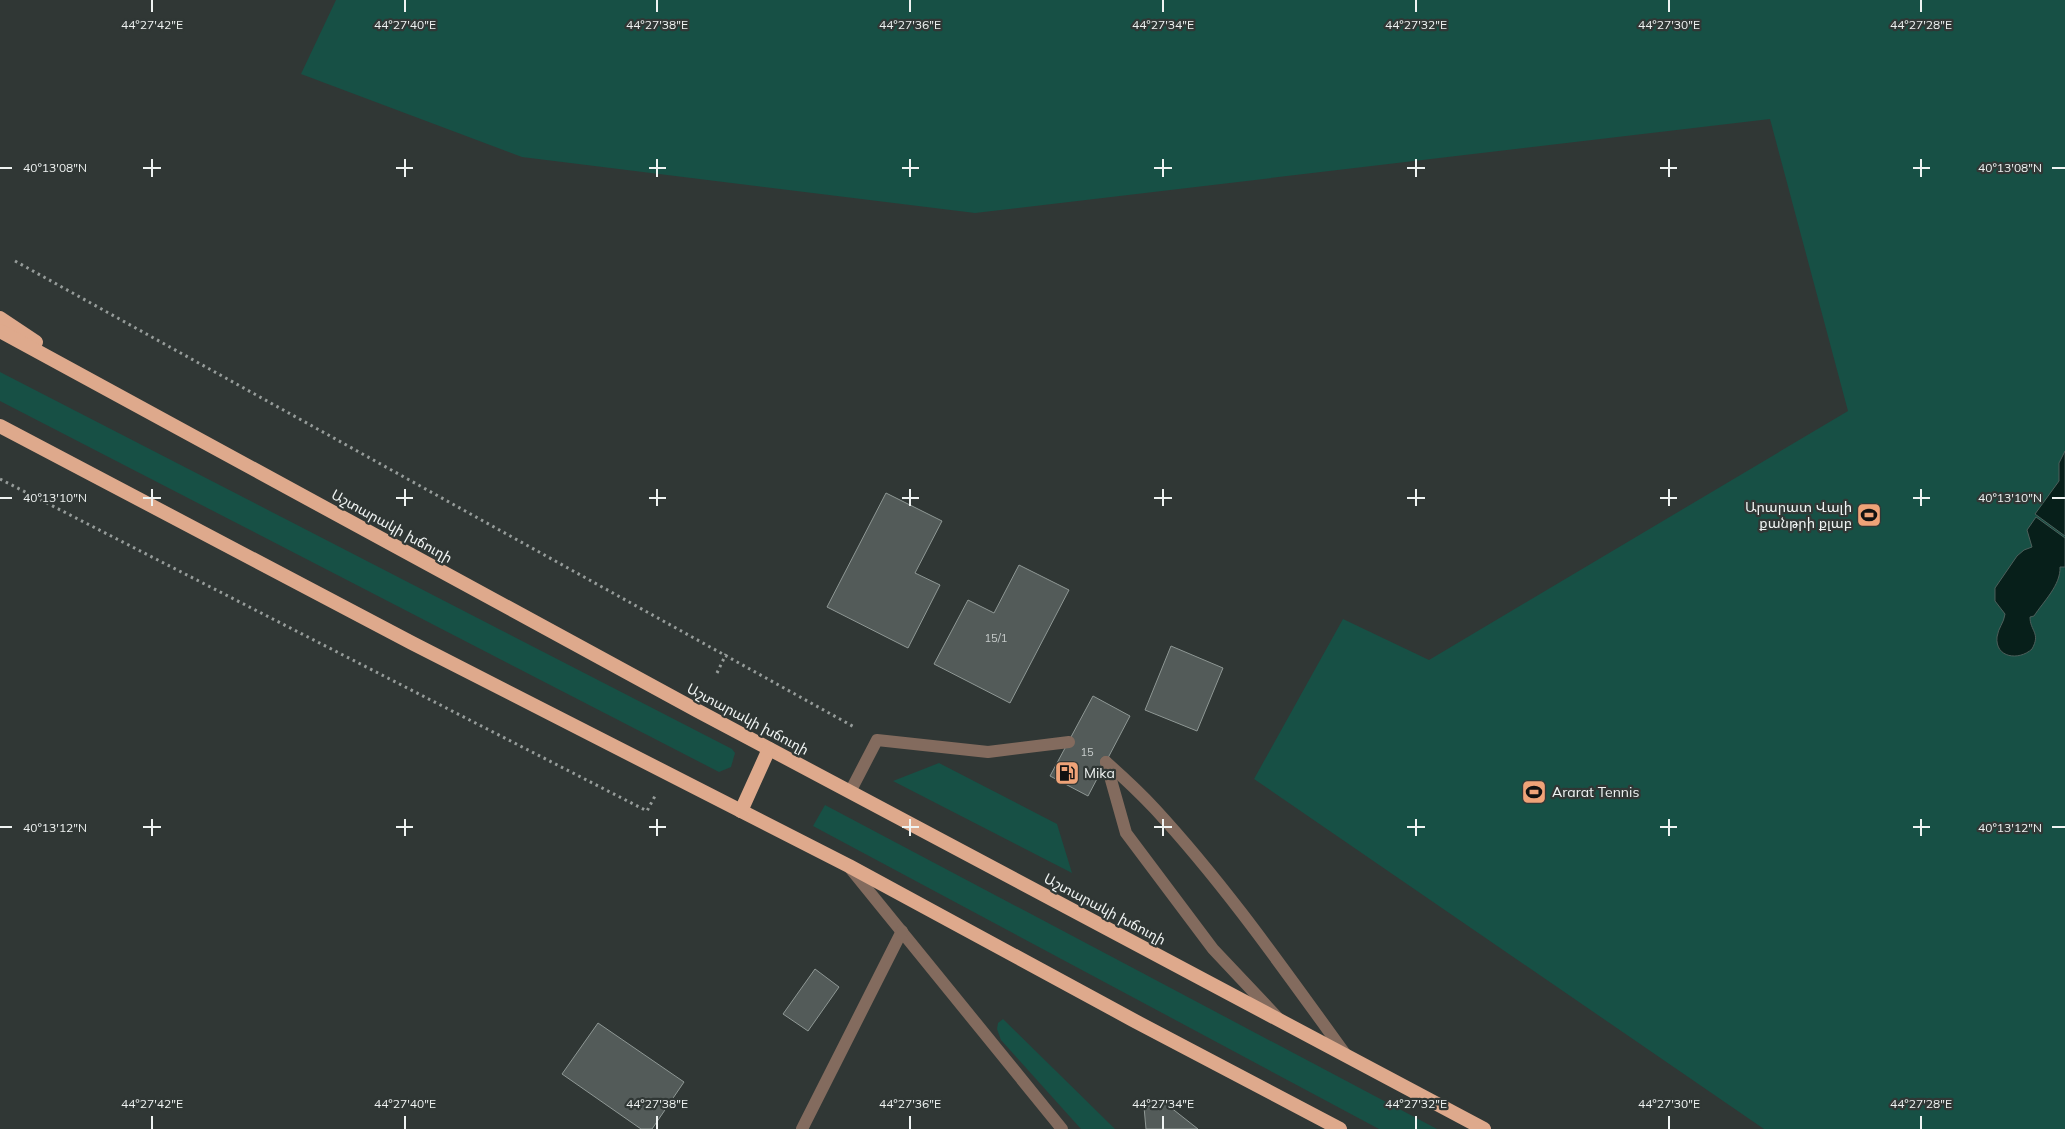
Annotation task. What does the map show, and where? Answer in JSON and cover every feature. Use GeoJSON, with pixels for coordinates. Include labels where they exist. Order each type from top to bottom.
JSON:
{"type":"FeatureCollection","features":[{"type":"Feature","properties":{"kind":"highway"},"geometry":{"type":"LineString","coordinates":[[0,318],[107,390]]}},
{"type":"Feature","properties":{"kind":"highway","name":"Աշտարակի խճուղի"},"geometry":{"type":"LineString","coordinates":[[0,331],[850,792],[1484,1129]]}},
{"type":"Feature","properties":{"kind":"highway"},"geometry":{"type":"LineString","coordinates":[[0,426],[412,643],[849,866],[1340,1129]]}},
{"type":"Feature","properties":{"kind":"highway"},"geometry":{"type":"LineString","coordinates":[[741,811],[769,748]]}},
{"type":"Feature","properties":{"kind":"street"},"geometry":{"type":"LineString","coordinates":[[850,792],[877,740],[988,752],[1069,742]]}},
{"type":"Feature","properties":{"kind":"street"},"geometry":{"type":"LineString","coordinates":[[1283,1022],[1213,949],[1126,833],[1106,762],[1155,808],[1202,863],[1257,932],[1346,1055]]}},
{"type":"Feature","properties":{"kind":"street"},"geometry":{"type":"LineString","coordinates":[[849,866],[1062,1129]]}},
{"type":"Feature","properties":{"kind":"street"},"geometry":{"type":"LineString","coordinates":[[802,1129],[902,931]]}},
{"type":"Feature","properties":{"kind":"path"},"geometry":{"type":"LineString","coordinates":[[15,261],[726,654],[877,740]]}},
{"type":"Feature","properties":{"kind":"path"},"geometry":{"type":"LineString","coordinates":[[0,479],[647,812],[656,793]]}},
{"type":"Feature","properties":{"kind":"path"},"geometry":{"type":"LineString","coordinates":[[717,673],[726,654]]}},
{"type":"Feature","properties":{"kind":"green space","name":"Արարատ Վալի քանթրի քլաբ"},"geometry":{"type":"Polygon","coordinates":[[[336,0],[2065,0],[2065,1129],[1764,1129],[1254,779],[1343,619],[1429,660],[1848,411],[1770,119],[975,213],[522,157],[301,74],[336,0]]]}},
{"type":"Feature","properties":{"kind":"green space"},"geometry":{"type":"Polygon","coordinates":[[[0,372],[732,749],[735,753],[731,767],[719,772],[0,401],[0,372]]]}},
{"type":"Feature","properties":{"kind":"green space"},"geometry":{"type":"Polygon","coordinates":[[[939,763],[1057,824],[1072,873],[893,781],[939,763]]]}},
{"type":"Feature","properties":{"kind":"green space"},"geometry":{"type":"Polygon","coordinates":[[[825,805],[1437,1129],[1379,1129],[813,826],[825,805]]]}},
{"type":"Feature","properties":{"kind":"green space"},"geometry":{"type":"Polygon","coordinates":[[[1003,1019],[1115,1129],[1081,1129],[1001,1040],[997,1029],[998,1023],[1003,1019]]]}},
{"type":"Feature","properties":{"kind":"shaded area"},"geometry":{"type":"Polygon","coordinates":[[[2065,451],[2065,536],[2035,514],[2059,481],[2059,463],[2065,451]]]}},
{"type":"Feature","properties":{"kind":"shaded area"},"geometry":{"type":"Polygon","coordinates":[[[2036,517],[2065,538],[2065,567],[2060,567],[2060,574],[2055,587],[2034,616],[2030,617],[2035,636],[2032,649],[2021,655],[2009,655],[2004,653],[1997,644],[1997,637],[2005,614],[1995,601],[1995,588],[2017,556],[2024,550],[2032,547],[2027,530],[2036,517]]]}},
{"type":"Feature","properties":{"kind":"building"},"geometry":{"type":"Polygon","coordinates":[[[886,493],[942,521],[915,573],[940,585],[908,648],[827,607],[886,493]]]}},
{"type":"Feature","properties":{"kind":"building"},"geometry":{"type":"Polygon","coordinates":[[[1019,565],[1069,590],[1010,703],[934,664],[968,600],[994,613],[1019,565]]]}},
{"type":"Feature","properties":{"kind":"building"},"geometry":{"type":"Polygon","coordinates":[[[1171,646],[1223,668],[1197,731],[1145,710],[1171,646]]]}},
{"type":"Feature","properties":{"kind":"building"},"geometry":{"type":"Polygon","coordinates":[[[1093,696],[1130,716],[1088,796],[1050,776],[1093,696]]]}},
{"type":"Feature","properties":{"kind":"building"},"geometry":{"type":"Polygon","coordinates":[[[815,969],[839,987],[808,1031],[783,1014],[815,969]]]}},
{"type":"Feature","properties":{"kind":"building"},"geometry":{"type":"Polygon","coordinates":[[[598,1023],[684,1082],[652,1129],[641,1129],[562,1074],[598,1023]]]}},
{"type":"Feature","properties":{"kind":"building"},"geometry":{"type":"Polygon","coordinates":[[[1165,1103],[1198,1129],[1146,1129],[1144,1107],[1165,1103]]]}},
{"type":"Feature","properties":{"kind":"place","name":"Արարատ Վալի քանթրի քլաբ"},"geometry":{"type":"Point","coordinates":[1869,515]}},
{"type":"Feature","properties":{"kind":"place","name":"Mika"},"geometry":{"type":"Point","coordinates":[1067,773]}},
{"type":"Feature","properties":{"kind":"place","name":"Ararat Tennis"},"geometry":{"type":"Point","coordinates":[1534,792]}}]}
